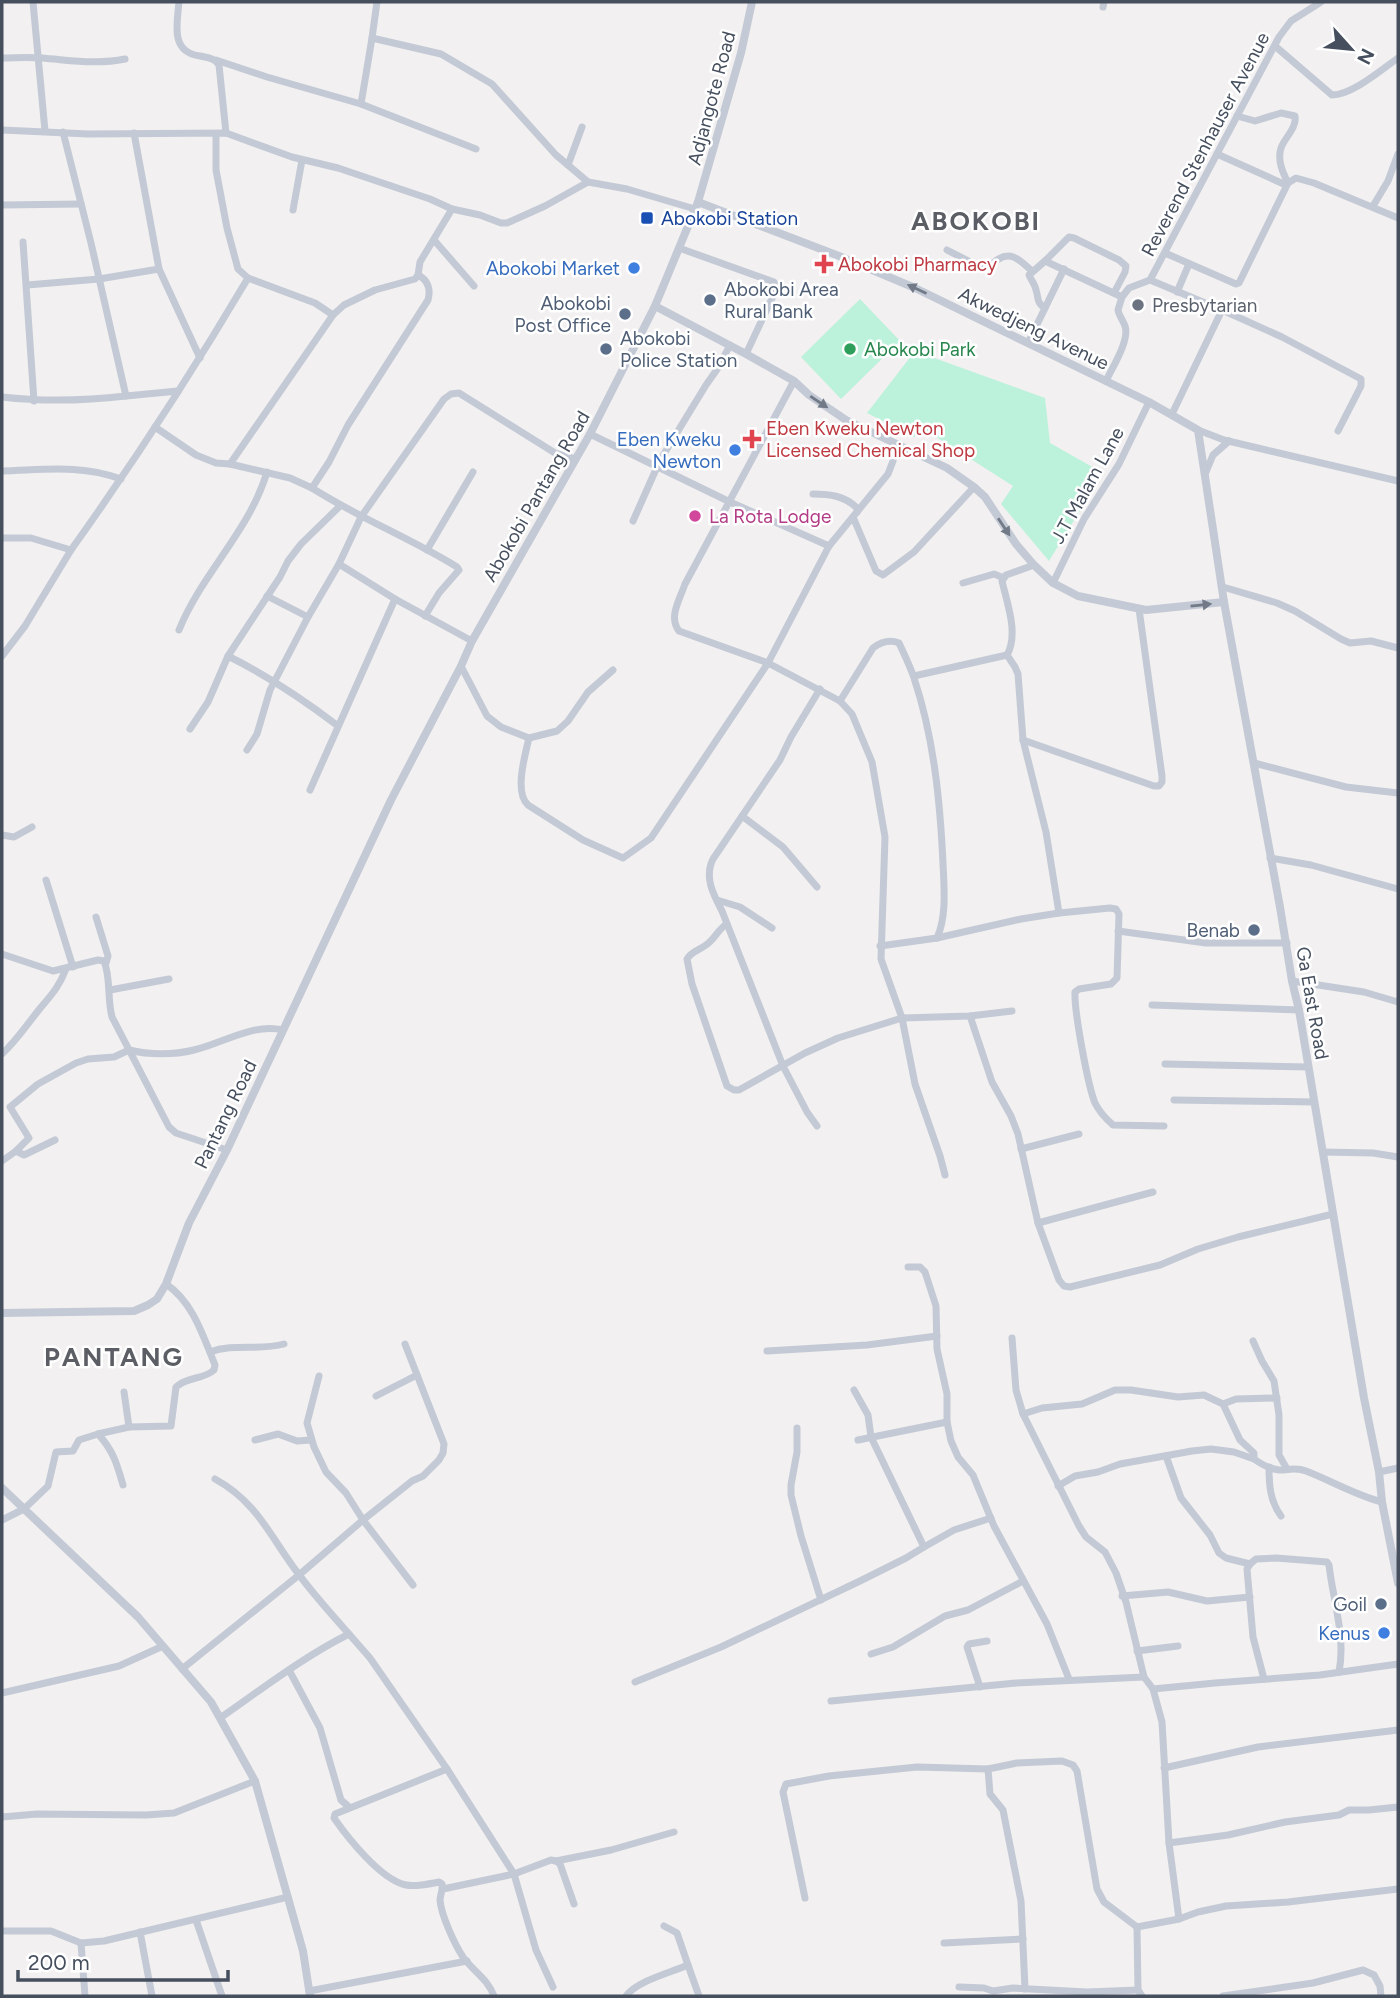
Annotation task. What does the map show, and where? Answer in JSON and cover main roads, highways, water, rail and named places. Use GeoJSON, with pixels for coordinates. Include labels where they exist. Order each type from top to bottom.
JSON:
{"type":"FeatureCollection","features":[{"type":"Feature","properties":{"kind":"place","name":"Abokobi Station"},"geometry":{"type":"Point","coordinates":[647,218]}},
{"type":"Feature","properties":{"kind":"place","name":"Abokobi Pharmacy"},"geometry":{"type":"Point","coordinates":[824,264]}},
{"type":"Feature","properties":{"kind":"place","name":"Abokobi Market"},"geometry":{"type":"Point","coordinates":[634,268]}},
{"type":"Feature","properties":{"kind":"place","name":"Abokobi Area Rural Bank"},"geometry":{"type":"Point","coordinates":[710,300]}},
{"type":"Feature","properties":{"kind":"place","name":"Presbytarian"},"geometry":{"type":"Point","coordinates":[1138,305]}},
{"type":"Feature","properties":{"kind":"place","name":"Abokobi Post Office"},"geometry":{"type":"Point","coordinates":[625,314]}},
{"type":"Feature","properties":{"kind":"place","name":"Abokobi Police Station"},"geometry":{"type":"Point","coordinates":[606,349]}},
{"type":"Feature","properties":{"kind":"place","name":"Abokobi Park"},"geometry":{"type":"Point","coordinates":[850,349]}},
{"type":"Feature","properties":{"kind":"place","name":"Eben Kweku Newton Licensed Chemical Shop"},"geometry":{"type":"Point","coordinates":[752,439]}},
{"type":"Feature","properties":{"kind":"place","name":"Eben Kweku Newton"},"geometry":{"type":"Point","coordinates":[735,450]}},
{"type":"Feature","properties":{"kind":"place","name":"La Rota Lodge"},"geometry":{"type":"Point","coordinates":[695,516]}},
{"type":"Feature","properties":{"kind":"place","name":"Benab"},"geometry":{"type":"Point","coordinates":[1254,930]}},
{"type":"Feature","properties":{"kind":"place","name":"Goil"},"geometry":{"type":"Point","coordinates":[1381,1604]}},
{"type":"Feature","properties":{"kind":"place","name":"Kenus"},"geometry":{"type":"Point","coordinates":[1384,1633]}},
{"type":"Feature","properties":{"kind":"district","name":"ABOKOBI"},"geometry":{"type":"Point","coordinates":[976,221]}},
{"type":"Feature","properties":{"kind":"district","name":"PANTANG"},"geometry":{"type":"Point","coordinates":[114,1357]}}]}
